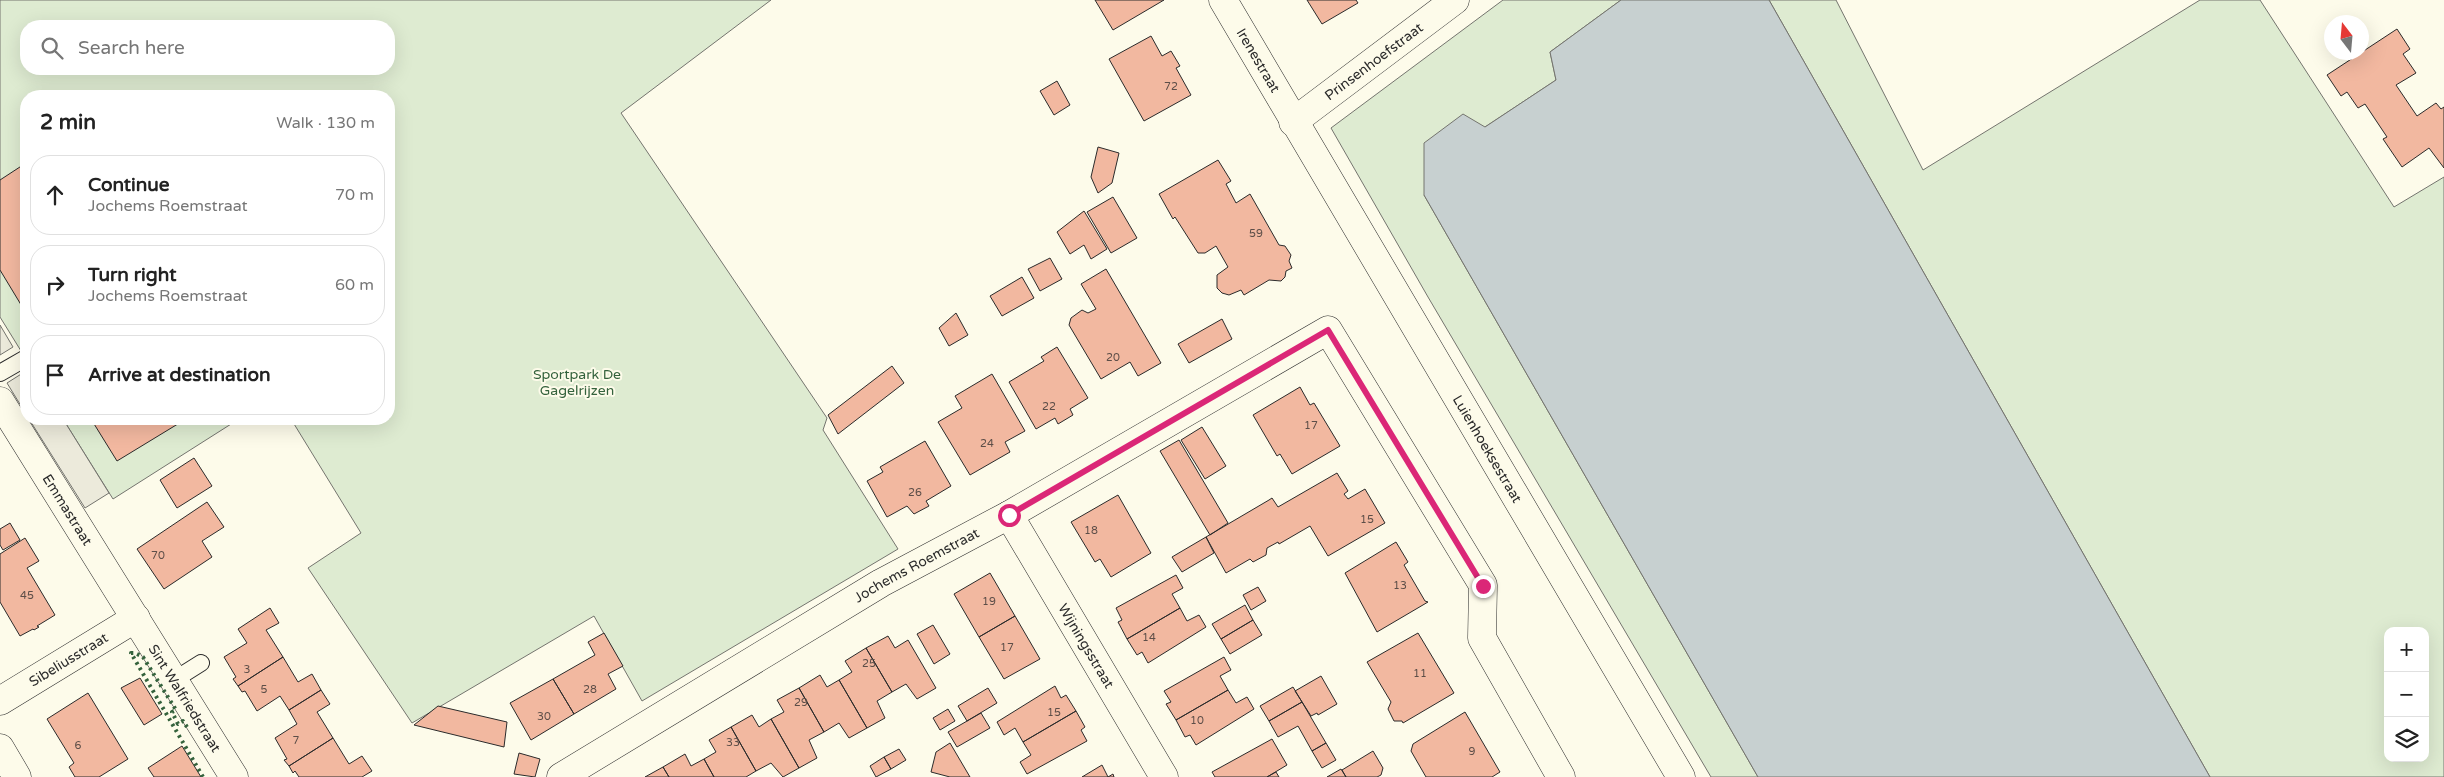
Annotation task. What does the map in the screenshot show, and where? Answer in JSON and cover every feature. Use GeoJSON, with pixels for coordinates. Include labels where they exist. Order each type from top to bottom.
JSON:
{"type":"FeatureCollection","features":[{"type":"Feature","properties":{"kind":"street","name":"Irenestraat"},"geometry":{"type":"LineString","coordinates":[[1223,0],[1293,122]]}},
{"type":"Feature","properties":{"kind":"street","name":"Prinsenhoefstraat"},"geometry":{"type":"LineString","coordinates":[[1293,122],[1455,0]]}},
{"type":"Feature","properties":{"kind":"street","name":"Luienhoeksestraat"},"geometry":{"type":"LineString","coordinates":[[1293,122],[1681,777]]}},
{"type":"Feature","properties":{"kind":"street","name":"Jochems Roemstraat"},"geometry":{"type":"LineString","coordinates":[[561,777],[882,583],[1009,515],[1328,330],[1483,586],[1482,638],[1561,777]]}},
{"type":"Feature","properties":{"kind":"street","name":"Emmastraat"},"geometry":{"type":"LineString","coordinates":[[0,400],[136,618]]}},
{"type":"Feature","properties":{"kind":"street","name":"Wijningsstraat"},"geometry":{"type":"LineString","coordinates":[[1009,515],[1164,777]]}},
{"type":"Feature","properties":{"kind":"street","name":"Sint Walfriedstraat"},"geometry":{"type":"LineString","coordinates":[[136,618],[234,777]]}},
{"type":"Feature","properties":{"kind":"street","name":"Sibeliusstraat"},"geometry":{"type":"LineString","coordinates":[[0,701],[136,618]]}},
{"type":"Feature","properties":{"kind":"street"},"geometry":{"type":"LineString","coordinates":[[0,748],[17,777]]}},
{"type":"Feature","properties":{"kind":"lane"},"geometry":{"type":"LineString","coordinates":[[0,373],[20,361]]}},
{"type":"Feature","properties":{"kind":"lane"},"geometry":{"type":"LineString","coordinates":[[174,680],[201,663]]}},
{"type":"Feature","properties":{"kind":"green space","name":"Sportpark De Gagelrijzen"},"geometry":{"type":"Polygon","coordinates":[[[0,0],[771,0],[621,113],[827,418],[823,430],[898,549],[642,701],[594,616],[412,723],[308,568],[361,533],[295,425],[395,425],[395,90],[20,90],[20,349],[0,317],[0,0]]]}},
{"type":"Feature","properties":{"kind":"green space"},"geometry":{"type":"Polygon","coordinates":[[[1503,0],[1621,0],[1550,52],[1556,80],[1485,127],[1424,195],[1758,777],[1711,777],[1428,297],[1331,128],[1503,0]]]}},
{"type":"Feature","properties":{"kind":"green space"},"geometry":{"type":"Polygon","coordinates":[[[1769,0],[1836,0],[1923,170],[2200,0],[2260,0],[2394,207],[2444,177],[2444,777],[2210,777],[1769,0]]]}},
{"type":"Feature","properties":{"kind":"green space"},"geometry":{"type":"Polygon","coordinates":[[[67,425],[230,425],[113,499],[67,425]]]}},
{"type":"Feature","properties":{"kind":"shaded area"},"geometry":{"type":"Polygon","coordinates":[[[1621,0],[1769,0],[2210,777],[1758,777],[1424,195],[1424,143],[1463,114],[1485,127],[1556,80],[1550,52],[1621,0]]]}},
{"type":"Feature","properties":{"kind":"shaded area"},"geometry":{"type":"Polygon","coordinates":[[[0,325],[13,347],[0,355],[0,325]]]}},
{"type":"Feature","properties":{"kind":"shaded area"},"geometry":{"type":"Polygon","coordinates":[[[20,375],[20,404],[7,383],[20,375]]]}},
{"type":"Feature","properties":{"kind":"shaded area"},"geometry":{"type":"Polygon","coordinates":[[[33,425],[67,425],[109,493],[85,508],[33,425]]]}},
{"type":"Feature","properties":{"kind":"building"},"geometry":{"type":"Polygon","coordinates":[[[1095,0],[1164,0],[1113,30],[1095,0]]]}},
{"type":"Feature","properties":{"kind":"building"},"geometry":{"type":"Polygon","coordinates":[[[1307,0],[1356,0],[1358,3],[1322,24],[1307,0]]]}},
{"type":"Feature","properties":{"kind":"building"},"geometry":{"type":"Polygon","coordinates":[[[2397,29],[2410,49],[2403,54],[2416,73],[2396,85],[2417,116],[2436,103],[2441,109],[2444,107],[2444,168],[2429,148],[2402,167],[2383,139],[2387,137],[2365,104],[2358,108],[2347,92],[2341,96],[2327,75],[2350,60],[2369,60],[2369,47],[2397,29]]]}},
{"type":"Feature","properties":{"kind":"building"},"geometry":{"type":"Polygon","coordinates":[[[1151,36],[1162,56],[1171,51],[1180,66],[1176,68],[1191,95],[1144,121],[1109,59],[1151,36]]]}},
{"type":"Feature","properties":{"kind":"building"},"geometry":{"type":"Polygon","coordinates":[[[1057,81],[1070,105],[1054,115],[1040,91],[1057,81]]]}},
{"type":"Feature","properties":{"kind":"building"},"geometry":{"type":"Polygon","coordinates":[[[1098,147],[1119,153],[1112,183],[1098,193],[1091,177],[1098,147]]]}},
{"type":"Feature","properties":{"kind":"building"},"geometry":{"type":"Polygon","coordinates":[[[1218,160],[1231,181],[1226,184],[1236,203],[1250,194],[1279,245],[1285,246],[1291,255],[1289,261],[1292,268],[1286,271],[1285,277],[1281,281],[1269,280],[1244,295],[1241,290],[1229,295],[1222,293],[1217,288],[1217,275],[1228,267],[1216,246],[1205,253],[1198,253],[1175,217],[1173,219],[1159,194],[1218,160]]]}},
{"type":"Feature","properties":{"kind":"building"},"geometry":{"type":"Polygon","coordinates":[[[20,167],[20,303],[0,270],[0,180],[20,167]]]}},
{"type":"Feature","properties":{"kind":"building"},"geometry":{"type":"Polygon","coordinates":[[[1113,197],[1137,238],[1111,253],[1087,212],[1113,197]]]}},
{"type":"Feature","properties":{"kind":"building"},"geometry":{"type":"Polygon","coordinates":[[[1084,211],[1107,249],[1091,259],[1084,245],[1070,254],[1057,232],[1084,211]]]}},
{"type":"Feature","properties":{"kind":"building"},"geometry":{"type":"Polygon","coordinates":[[[1050,258],[1062,279],[1040,291],[1028,269],[1050,258]]]}},
{"type":"Feature","properties":{"kind":"building"},"geometry":{"type":"Polygon","coordinates":[[[1106,269],[1161,363],[1138,376],[1130,362],[1101,379],[1069,325],[1071,318],[1082,310],[1088,313],[1096,309],[1081,284],[1106,269]]]}},
{"type":"Feature","properties":{"kind":"building"},"geometry":{"type":"Polygon","coordinates":[[[1022,277],[1034,298],[1002,316],[990,296],[1022,277]]]}},
{"type":"Feature","properties":{"kind":"building"},"geometry":{"type":"Polygon","coordinates":[[[956,313],[968,335],[949,346],[939,328],[956,313]]]}},
{"type":"Feature","properties":{"kind":"building"},"geometry":{"type":"Polygon","coordinates":[[[1222,319],[1232,339],[1189,363],[1178,344],[1222,319]]]}},
{"type":"Feature","properties":{"kind":"building"},"geometry":{"type":"Polygon","coordinates":[[[1057,347],[1088,398],[1070,409],[1073,415],[1058,424],[1055,418],[1036,429],[1009,382],[1044,361],[1041,357],[1057,347]]]}},
{"type":"Feature","properties":{"kind":"building"},"geometry":{"type":"Polygon","coordinates":[[[892,366],[904,383],[838,434],[828,415],[892,366]]]}},
{"type":"Feature","properties":{"kind":"building"},"geometry":{"type":"Polygon","coordinates":[[[992,374],[1025,431],[1005,442],[1010,452],[970,475],[938,422],[962,408],[955,396],[992,374]]]}},
{"type":"Feature","properties":{"kind":"building"},"geometry":{"type":"Polygon","coordinates":[[[1300,387],[1310,405],[1314,403],[1340,446],[1292,474],[1280,454],[1277,456],[1253,415],[1300,387]]]}},
{"type":"Feature","properties":{"kind":"building"},"geometry":{"type":"Polygon","coordinates":[[[95,425],[176,425],[117,461],[95,425]]]}},
{"type":"Feature","properties":{"kind":"building"},"geometry":{"type":"Polygon","coordinates":[[[1202,427],[1226,466],[1205,479],[1181,440],[1202,427]]]}},
{"type":"Feature","properties":{"kind":"building"},"geometry":{"type":"Polygon","coordinates":[[[1179,440],[1228,523],[1210,535],[1160,451],[1179,440]]]}},
{"type":"Feature","properties":{"kind":"building"},"geometry":{"type":"Polygon","coordinates":[[[925,441],[951,486],[926,501],[929,506],[914,514],[907,506],[887,517],[867,481],[883,472],[880,467],[925,441]]]}},
{"type":"Feature","properties":{"kind":"building"},"geometry":{"type":"Polygon","coordinates":[[[194,458],[212,486],[177,508],[160,480],[194,458]]]}},
{"type":"Feature","properties":{"kind":"building"},"geometry":{"type":"Polygon","coordinates":[[[1337,473],[1348,491],[1344,494],[1348,499],[1365,489],[1385,523],[1328,556],[1310,526],[1279,544],[1278,542],[1267,548],[1266,555],[1253,562],[1250,559],[1226,573],[1206,537],[1272,498],[1278,507],[1337,473]]]}},
{"type":"Feature","properties":{"kind":"building"},"geometry":{"type":"Polygon","coordinates":[[[1118,495],[1151,553],[1111,577],[1100,559],[1095,562],[1071,522],[1118,495]]]}},
{"type":"Feature","properties":{"kind":"building"},"geometry":{"type":"Polygon","coordinates":[[[207,502],[224,527],[202,541],[212,557],[164,589],[137,549],[207,502]]]}},
{"type":"Feature","properties":{"kind":"building"},"geometry":{"type":"Polygon","coordinates":[[[10,523],[20,540],[3,550],[0,545],[0,529],[10,523]]]}},
{"type":"Feature","properties":{"kind":"building"},"geometry":{"type":"Polygon","coordinates":[[[1206,537],[1214,553],[1182,572],[1172,557],[1206,537]]]}},
{"type":"Feature","properties":{"kind":"building"},"geometry":{"type":"Polygon","coordinates":[[[25,538],[39,561],[27,568],[55,615],[37,626],[39,627],[34,630],[20,636],[0,602],[0,554],[25,538]]]}},
{"type":"Feature","properties":{"kind":"building"},"geometry":{"type":"Polygon","coordinates":[[[1396,542],[1408,562],[1404,565],[1425,601],[1428,602],[1377,632],[1345,573],[1396,542]]]}},
{"type":"Feature","properties":{"kind":"building"},"geometry":{"type":"Polygon","coordinates":[[[990,573],[1015,616],[979,637],[954,594],[990,573]]]}},
{"type":"Feature","properties":{"kind":"building"},"geometry":{"type":"Polygon","coordinates":[[[1176,575],[1183,588],[1172,594],[1180,608],[1127,639],[1118,622],[1122,620],[1116,608],[1176,575]]]}},
{"type":"Feature","properties":{"kind":"building"},"geometry":{"type":"Polygon","coordinates":[[[1258,587],[1266,601],[1251,610],[1243,595],[1258,587]]]}},
{"type":"Feature","properties":{"kind":"building"},"geometry":{"type":"Polygon","coordinates":[[[1245,605],[1253,620],[1221,639],[1212,624],[1245,605]]]}},
{"type":"Feature","properties":{"kind":"building"},"geometry":{"type":"Polygon","coordinates":[[[270,608],[279,623],[266,630],[283,657],[238,686],[233,679],[236,677],[224,657],[247,643],[238,629],[270,608]]]}},
{"type":"Feature","properties":{"kind":"building"},"geometry":{"type":"Polygon","coordinates":[[[1180,608],[1187,621],[1199,615],[1206,627],[1148,663],[1142,652],[1137,655],[1127,639],[1180,608]]]}},
{"type":"Feature","properties":{"kind":"building"},"geometry":{"type":"Polygon","coordinates":[[[1015,616],[1040,659],[1004,679],[979,637],[1015,616]]]}},
{"type":"Feature","properties":{"kind":"building"},"geometry":{"type":"Polygon","coordinates":[[[1253,620],[1262,635],[1230,654],[1221,639],[1253,620]]]}},
{"type":"Feature","properties":{"kind":"building"},"geometry":{"type":"Polygon","coordinates":[[[933,625],[950,654],[934,664],[917,634],[933,625]]]}},
{"type":"Feature","properties":{"kind":"building"},"geometry":{"type":"Polygon","coordinates":[[[604,633],[623,666],[608,674],[616,689],[574,714],[553,679],[595,655],[588,642],[604,633]]]}},
{"type":"Feature","properties":{"kind":"building"},"geometry":{"type":"Polygon","coordinates":[[[1418,633],[1454,693],[1403,723],[1402,721],[1394,721],[1388,709],[1391,702],[1367,662],[1418,633]]]}},
{"type":"Feature","properties":{"kind":"building"},"geometry":{"type":"Polygon","coordinates":[[[888,636],[895,648],[908,640],[936,688],[917,699],[906,684],[892,692],[866,648],[888,636]]]}},
{"type":"Feature","properties":{"kind":"building"},"geometry":{"type":"Polygon","coordinates":[[[866,648],[892,692],[877,701],[885,718],[867,728],[839,680],[852,672],[845,661],[866,648]]]}},
{"type":"Feature","properties":{"kind":"building"},"geometry":{"type":"Polygon","coordinates":[[[283,657],[298,682],[312,674],[321,690],[289,710],[280,696],[257,711],[245,691],[242,692],[238,686],[283,657]]]}},
{"type":"Feature","properties":{"kind":"building"},"geometry":{"type":"Polygon","coordinates":[[[1224,657],[1231,670],[1220,676],[1228,690],[1176,720],[1166,704],[1171,702],[1164,691],[1224,657]]]}},
{"type":"Feature","properties":{"kind":"building"},"geometry":{"type":"Polygon","coordinates":[[[820,675],[827,687],[839,680],[867,728],[849,738],[839,723],[824,732],[799,688],[820,675]]]}},
{"type":"Feature","properties":{"kind":"building"},"geometry":{"type":"Polygon","coordinates":[[[1321,676],[1337,704],[1318,715],[1317,713],[1311,716],[1295,691],[1321,676]]]}},
{"type":"Feature","properties":{"kind":"building"},"geometry":{"type":"Polygon","coordinates":[[[140,678],[162,714],[144,725],[121,688],[140,678]]]}},
{"type":"Feature","properties":{"kind":"building"},"geometry":{"type":"Polygon","coordinates":[[[553,679],[574,714],[531,740],[510,703],[553,679]]]}},
{"type":"Feature","properties":{"kind":"building"},"geometry":{"type":"Polygon","coordinates":[[[1055,686],[1061,698],[1066,695],[1076,711],[1023,742],[1015,728],[1004,735],[997,722],[1055,686]]]}},
{"type":"Feature","properties":{"kind":"building"},"geometry":{"type":"Polygon","coordinates":[[[1293,687],[1302,702],[1269,721],[1260,706],[1293,687]]]}},
{"type":"Feature","properties":{"kind":"building"},"geometry":{"type":"Polygon","coordinates":[[[799,688],[824,732],[809,740],[817,758],[799,768],[771,719],[784,712],[777,700],[799,688]]]}},
{"type":"Feature","properties":{"kind":"building"},"geometry":{"type":"Polygon","coordinates":[[[988,688],[997,703],[967,721],[958,706],[988,688]]]}},
{"type":"Feature","properties":{"kind":"building"},"geometry":{"type":"Polygon","coordinates":[[[321,690],[330,704],[317,712],[333,738],[289,766],[284,760],[287,759],[275,738],[297,724],[289,710],[321,690]]]}},
{"type":"Feature","properties":{"kind":"building"},"geometry":{"type":"Polygon","coordinates":[[[1228,690],[1236,703],[1247,697],[1254,709],[1196,745],[1190,735],[1185,737],[1176,720],[1228,690]]]}},
{"type":"Feature","properties":{"kind":"building"},"geometry":{"type":"Polygon","coordinates":[[[88,693],[128,759],[99,777],[75,777],[69,767],[74,763],[47,719],[88,693]]]}},
{"type":"Feature","properties":{"kind":"building"},"geometry":{"type":"Polygon","coordinates":[[[1302,702],[1326,743],[1312,751],[1298,726],[1278,737],[1269,721],[1302,702]]]}},
{"type":"Feature","properties":{"kind":"building"},"geometry":{"type":"Polygon","coordinates":[[[438,706],[507,722],[504,747],[414,725],[438,706]]]}},
{"type":"Feature","properties":{"kind":"building"},"geometry":{"type":"Polygon","coordinates":[[[948,709],[955,721],[940,730],[933,718],[948,709]]]}},
{"type":"Feature","properties":{"kind":"building"},"geometry":{"type":"Polygon","coordinates":[[[1076,711],[1085,727],[1081,730],[1087,741],[1027,774],[1020,762],[1031,755],[1023,742],[1076,711]]]}},
{"type":"Feature","properties":{"kind":"building"},"geometry":{"type":"Polygon","coordinates":[[[1465,712],[1500,772],[1492,777],[1426,777],[1411,751],[1413,744],[1465,712]]]}},
{"type":"Feature","properties":{"kind":"building"},"geometry":{"type":"Polygon","coordinates":[[[981,713],[990,728],[957,747],[948,732],[981,713]]]}},
{"type":"Feature","properties":{"kind":"building"},"geometry":{"type":"Polygon","coordinates":[[[752,715],[759,727],[771,719],[799,768],[783,777],[771,763],[756,771],[731,727],[752,715]]]}},
{"type":"Feature","properties":{"kind":"building"},"geometry":{"type":"Polygon","coordinates":[[[731,727],[756,771],[746,777],[714,777],[704,759],[716,752],[709,740],[731,727]]]}},
{"type":"Feature","properties":{"kind":"building"},"geometry":{"type":"Polygon","coordinates":[[[333,738],[349,764],[362,756],[372,771],[362,777],[299,777],[295,771],[293,773],[289,766],[333,738]]]}},
{"type":"Feature","properties":{"kind":"building"},"geometry":{"type":"Polygon","coordinates":[[[1272,739],[1287,765],[1267,777],[1215,777],[1212,772],[1272,739]]]}},
{"type":"Feature","properties":{"kind":"building"},"geometry":{"type":"Polygon","coordinates":[[[950,743],[970,777],[950,777],[931,772],[936,752],[950,743]]]}},
{"type":"Feature","properties":{"kind":"building"},"geometry":{"type":"Polygon","coordinates":[[[1326,743],[1336,760],[1322,768],[1312,751],[1326,743]]]}},
{"type":"Feature","properties":{"kind":"building"},"geometry":{"type":"Polygon","coordinates":[[[182,746],[201,777],[154,777],[148,768],[182,746]]]}},
{"type":"Feature","properties":{"kind":"building"},"geometry":{"type":"Polygon","coordinates":[[[899,749],[906,760],[891,769],[884,757],[899,749]]]}},
{"type":"Feature","properties":{"kind":"building"},"geometry":{"type":"Polygon","coordinates":[[[1373,751],[1383,768],[1381,775],[1377,777],[1346,777],[1342,770],[1373,751]]]}},
{"type":"Feature","properties":{"kind":"building"},"geometry":{"type":"Polygon","coordinates":[[[519,753],[540,759],[535,777],[514,774],[519,753]]]}},
{"type":"Feature","properties":{"kind":"building"},"geometry":{"type":"Polygon","coordinates":[[[685,754],[691,766],[704,759],[714,777],[669,777],[663,767],[685,754]]]}},
{"type":"Feature","properties":{"kind":"building"},"geometry":{"type":"Polygon","coordinates":[[[884,757],[891,769],[876,777],[870,766],[884,757]]]}},
{"type":"Feature","properties":{"kind":"building"},"geometry":{"type":"Polygon","coordinates":[[[1102,765],[1108,777],[1082,777],[1102,765]]]}},
{"type":"Feature","properties":{"kind":"building"},"geometry":{"type":"Polygon","coordinates":[[[663,767],[669,777],[645,777],[663,767]]]}},
{"type":"Feature","properties":{"kind":"building"},"geometry":{"type":"Polygon","coordinates":[[[1341,769],[1346,777],[1327,777],[1341,769]]]}},
{"type":"Feature","properties":{"kind":"building"},"geometry":{"type":"Polygon","coordinates":[[[1276,772],[1279,777],[1267,777],[1276,772]]]}},
{"type":"Feature","properties":{"kind":"hedge"},"geometry":{"type":"LineString","coordinates":[[187,727],[183,721],[178,724],[172,712],[176,710],[143,657],[131,653],[203,777]]}},
{"type":"Feature","properties":{"kind":"route"},"geometry":{"type":"LineString","coordinates":[[1009,515],[1328,330],[1483,586]]}}]}
